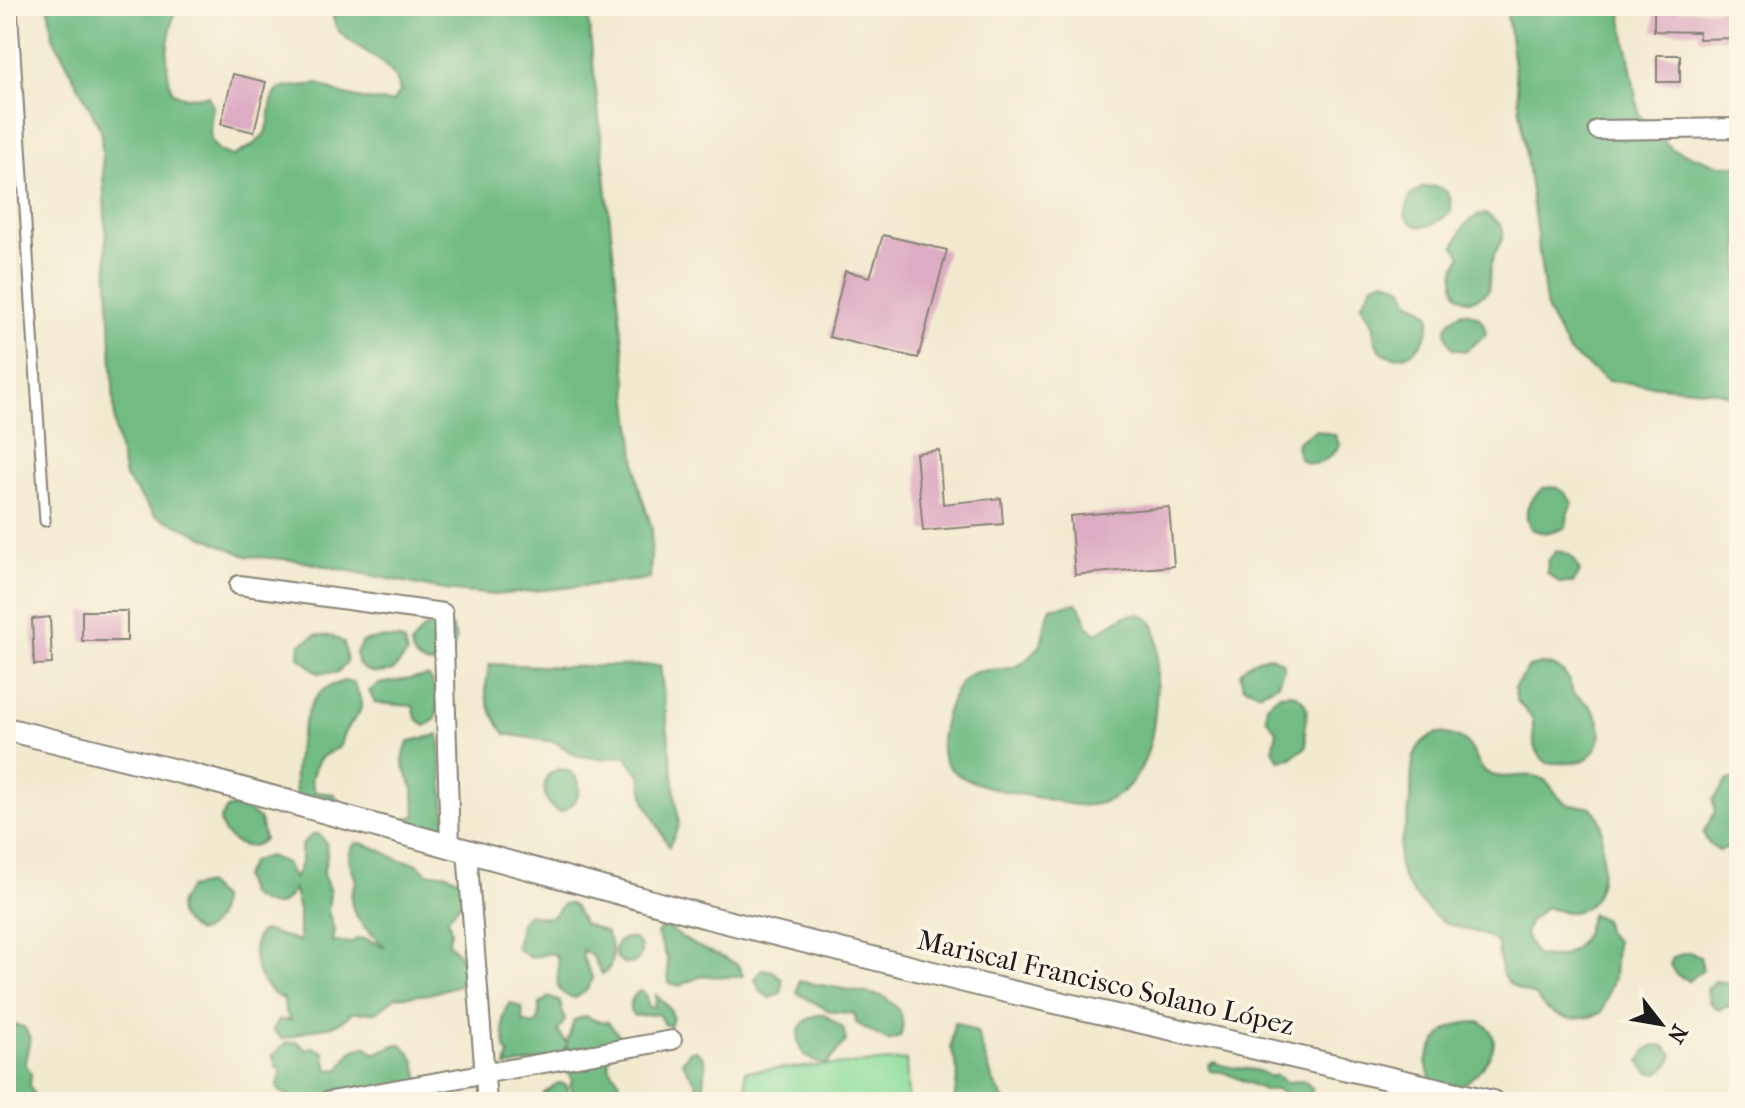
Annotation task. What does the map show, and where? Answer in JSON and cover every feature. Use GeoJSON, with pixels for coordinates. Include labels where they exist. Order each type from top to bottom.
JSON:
{"type":"FeatureCollection","features":[{"type":"Feature","properties":{"kind":"street"},"geometry":{"type":"LineString","coordinates":[[1598,130],[1739,128]]}},
{"type":"Feature","properties":{"kind":"street"},"geometry":{"type":"LineString","coordinates":[[239,585],[443,613],[459,849],[487,1102]]}},
{"type":"Feature","properties":{"kind":"street","name":"Mariscal Francisco Solano López"},"geometry":{"type":"LineString","coordinates":[[6,729],[184,773],[707,917],[1456,1098],[1492,1102]]}},
{"type":"Feature","properties":{"kind":"street"},"geometry":{"type":"LineString","coordinates":[[326,1102],[672,1040]]}},
{"type":"Feature","properties":{"kind":"lane"},"geometry":{"type":"LineString","coordinates":[[12,6],[45,521]]}},
{"type":"Feature","properties":{"kind":"green space"},"geometry":{"type":"Polygon","coordinates":[[[48,6],[176,6],[167,59],[172,91],[183,97],[208,96],[213,107],[210,131],[213,143],[217,149],[233,156],[262,136],[268,126],[273,98],[280,88],[319,84],[341,94],[392,102],[400,92],[386,66],[340,32],[330,6],[587,6],[638,484],[652,529],[650,579],[495,595],[444,590],[295,560],[246,556],[155,515],[125,477],[115,429],[101,130],[53,37],[48,6]]]}},
{"type":"Feature","properties":{"kind":"green space"},"geometry":{"type":"Polygon","coordinates":[[[1506,6],[1620,6],[1639,115],[1672,149],[1718,165],[1739,165],[1739,398],[1714,391],[1608,381],[1569,352],[1547,311],[1506,6]]]}},
{"type":"Feature","properties":{"kind":"green space"},"geometry":{"type":"Polygon","coordinates":[[[1423,187],[1441,188],[1450,199],[1451,212],[1427,226],[1416,225],[1405,215],[1410,196],[1423,187]]]}},
{"type":"Feature","properties":{"kind":"green space"},"geometry":{"type":"Polygon","coordinates":[[[1485,214],[1501,226],[1503,236],[1491,264],[1488,291],[1469,300],[1457,293],[1455,286],[1456,266],[1461,256],[1454,246],[1469,221],[1485,214]]]}},
{"type":"Feature","properties":{"kind":"green space"},"geometry":{"type":"Polygon","coordinates":[[[1384,280],[1401,286],[1409,301],[1430,315],[1421,344],[1411,353],[1390,356],[1381,350],[1375,340],[1374,325],[1361,305],[1373,284],[1384,280]]]}},
{"type":"Feature","properties":{"kind":"green space"},"geometry":{"type":"Polygon","coordinates":[[[1463,312],[1479,318],[1486,335],[1465,351],[1453,349],[1446,332],[1452,319],[1463,312]]]}},
{"type":"Feature","properties":{"kind":"green space"},"geometry":{"type":"Polygon","coordinates":[[[1316,430],[1335,435],[1340,446],[1326,459],[1311,464],[1299,458],[1296,446],[1316,430]]]}},
{"type":"Feature","properties":{"kind":"green space"},"geometry":{"type":"Polygon","coordinates":[[[1555,487],[1573,503],[1566,527],[1548,532],[1531,529],[1527,516],[1530,502],[1543,488],[1555,487]]]}},
{"type":"Feature","properties":{"kind":"green space"},"geometry":{"type":"Polygon","coordinates":[[[1556,551],[1569,555],[1576,563],[1580,572],[1573,583],[1560,583],[1547,573],[1548,561],[1556,551]]]}},
{"type":"Feature","properties":{"kind":"green space"},"geometry":{"type":"Polygon","coordinates":[[[1076,603],[1084,614],[1087,626],[1097,633],[1121,618],[1140,614],[1151,621],[1157,633],[1153,726],[1143,765],[1133,781],[1119,794],[1101,803],[1084,805],[1016,794],[971,781],[954,772],[943,755],[942,733],[952,699],[963,680],[976,672],[1019,665],[1038,647],[1051,608],[1076,603]]]}},
{"type":"Feature","properties":{"kind":"green space"},"geometry":{"type":"Polygon","coordinates":[[[440,623],[452,627],[455,639],[453,649],[439,662],[421,662],[414,655],[411,644],[423,629],[440,623]]]}},
{"type":"Feature","properties":{"kind":"green space"},"geometry":{"type":"Polygon","coordinates":[[[315,635],[333,636],[344,643],[347,662],[337,673],[318,673],[299,657],[300,645],[315,635]]]}},
{"type":"Feature","properties":{"kind":"green space"},"geometry":{"type":"Polygon","coordinates":[[[380,638],[404,642],[407,654],[393,671],[367,671],[359,664],[356,652],[363,642],[380,638]]]}},
{"type":"Feature","properties":{"kind":"green space"},"geometry":{"type":"Polygon","coordinates":[[[1270,656],[1282,662],[1284,668],[1277,685],[1259,693],[1243,686],[1240,674],[1245,667],[1270,656]]]}},
{"type":"Feature","properties":{"kind":"green space"},"geometry":{"type":"Polygon","coordinates":[[[490,664],[565,667],[660,665],[679,825],[669,847],[645,801],[641,776],[626,756],[600,759],[575,755],[555,742],[505,734],[487,701],[490,664]]]}},
{"type":"Feature","properties":{"kind":"green space"},"geometry":{"type":"Polygon","coordinates":[[[1541,664],[1554,666],[1563,672],[1573,694],[1588,704],[1598,718],[1599,742],[1583,761],[1547,763],[1536,749],[1533,719],[1517,701],[1514,688],[1529,667],[1541,664]]]}},
{"type":"Feature","properties":{"kind":"green space"},"geometry":{"type":"Polygon","coordinates":[[[428,676],[435,691],[437,708],[436,719],[425,726],[416,718],[413,706],[375,703],[369,691],[379,684],[428,676]]]}},
{"type":"Feature","properties":{"kind":"green space"},"geometry":{"type":"Polygon","coordinates":[[[344,681],[353,682],[359,695],[360,711],[347,728],[340,747],[318,762],[311,780],[315,792],[334,794],[341,804],[338,809],[297,797],[295,775],[302,731],[311,706],[322,691],[344,681]]]}},
{"type":"Feature","properties":{"kind":"green space"},"geometry":{"type":"Polygon","coordinates":[[[1292,693],[1302,699],[1306,707],[1306,747],[1291,758],[1279,760],[1273,750],[1277,732],[1266,718],[1267,705],[1280,694],[1292,693]]]}},
{"type":"Feature","properties":{"kind":"green space"},"geometry":{"type":"Polygon","coordinates":[[[1438,733],[1462,740],[1485,771],[1492,775],[1541,778],[1566,803],[1587,807],[1597,814],[1601,826],[1603,860],[1599,888],[1594,898],[1586,907],[1576,911],[1546,907],[1529,922],[1525,934],[1535,955],[1558,956],[1571,951],[1581,940],[1592,914],[1604,920],[1606,932],[1616,941],[1614,977],[1602,1012],[1574,1019],[1549,1010],[1536,996],[1517,988],[1506,979],[1500,965],[1498,944],[1481,934],[1440,920],[1408,886],[1401,873],[1399,849],[1409,810],[1412,765],[1422,743],[1438,733]]]}},
{"type":"Feature","properties":{"kind":"green space"},"geometry":{"type":"Polygon","coordinates":[[[439,735],[447,834],[397,823],[416,815],[413,789],[403,764],[404,752],[410,741],[439,735]]]}},
{"type":"Feature","properties":{"kind":"green space"},"geometry":{"type":"Polygon","coordinates":[[[559,769],[574,775],[579,788],[574,802],[559,812],[550,806],[545,791],[548,775],[559,769]]]}},
{"type":"Feature","properties":{"kind":"green space"},"geometry":{"type":"Polygon","coordinates":[[[1739,779],[1739,846],[1719,851],[1709,844],[1703,833],[1715,812],[1713,800],[1728,780],[1739,779]]]}},
{"type":"Feature","properties":{"kind":"green space"},"geometry":{"type":"Polygon","coordinates":[[[227,809],[246,809],[260,820],[264,839],[258,844],[244,846],[225,833],[220,819],[227,809]]]}},
{"type":"Feature","properties":{"kind":"green space"},"geometry":{"type":"Polygon","coordinates":[[[313,834],[319,834],[326,843],[323,874],[330,892],[328,911],[334,930],[332,941],[351,943],[364,939],[385,947],[353,910],[351,901],[356,882],[349,857],[356,843],[415,863],[427,873],[445,873],[462,881],[464,899],[448,918],[451,931],[448,943],[464,967],[459,985],[429,994],[396,997],[376,1012],[351,1013],[334,1025],[282,1039],[273,1030],[279,1020],[291,1020],[285,1011],[284,999],[268,988],[257,971],[256,941],[260,932],[266,931],[299,941],[299,910],[293,888],[285,901],[269,905],[249,895],[243,877],[252,861],[269,856],[286,863],[294,879],[301,864],[301,846],[313,834]]]}},
{"type":"Feature","properties":{"kind":"green space"},"geometry":{"type":"Polygon","coordinates":[[[207,884],[220,898],[219,910],[212,925],[197,932],[181,918],[180,901],[189,888],[207,884]]]}},
{"type":"Feature","properties":{"kind":"green space"},"geometry":{"type":"Polygon","coordinates":[[[569,903],[575,907],[583,923],[606,932],[612,956],[610,967],[602,974],[593,957],[583,950],[582,956],[593,979],[576,998],[566,995],[558,986],[556,955],[550,953],[531,958],[516,948],[520,924],[528,914],[551,917],[563,904],[569,903]]]}},
{"type":"Feature","properties":{"kind":"green space"},"geometry":{"type":"Polygon","coordinates":[[[664,925],[691,943],[738,965],[743,976],[705,976],[681,986],[669,983],[667,958],[657,934],[664,925]]]}},
{"type":"Feature","properties":{"kind":"green space"},"geometry":{"type":"Polygon","coordinates":[[[628,938],[637,942],[641,951],[637,960],[628,964],[619,960],[615,951],[619,942],[628,938]]]}},
{"type":"Feature","properties":{"kind":"green space"},"geometry":{"type":"Polygon","coordinates":[[[1689,952],[1700,957],[1703,970],[1689,980],[1676,975],[1670,965],[1673,957],[1689,952]]]}},
{"type":"Feature","properties":{"kind":"green space"},"geometry":{"type":"Polygon","coordinates":[[[762,969],[773,971],[782,979],[782,992],[770,998],[760,991],[755,979],[762,969]]]}},
{"type":"Feature","properties":{"kind":"green space"},"geometry":{"type":"Polygon","coordinates":[[[799,981],[882,996],[900,1013],[903,1024],[900,1037],[888,1041],[856,1023],[855,1014],[830,1011],[797,993],[799,981]]]}},
{"type":"Feature","properties":{"kind":"green space"},"geometry":{"type":"Polygon","coordinates":[[[1715,981],[1727,982],[1737,991],[1736,1003],[1719,1010],[1709,1002],[1707,990],[1715,981]]]}},
{"type":"Feature","properties":{"kind":"green space"},"geometry":{"type":"Polygon","coordinates":[[[640,991],[645,994],[649,1007],[655,1007],[656,995],[666,1005],[672,1017],[670,1026],[664,1024],[658,1014],[634,1016],[630,1011],[631,1002],[640,991]]]}},
{"type":"Feature","properties":{"kind":"green space"},"geometry":{"type":"Polygon","coordinates":[[[549,997],[560,1002],[565,1020],[558,1031],[567,1043],[574,1020],[586,1016],[608,1022],[627,1045],[609,1056],[610,1067],[620,1082],[614,1093],[608,1096],[596,1089],[591,1100],[579,1102],[570,1086],[572,1080],[567,1068],[567,1045],[561,1056],[506,1067],[509,1054],[505,1049],[503,1020],[506,1009],[510,1003],[522,1008],[523,1021],[533,1025],[538,1022],[540,1004],[549,997]]]}},
{"type":"Feature","properties":{"kind":"green space"},"geometry":{"type":"Polygon","coordinates":[[[6,1010],[11,1024],[24,1027],[30,1038],[25,1063],[31,1073],[30,1086],[38,1102],[6,1102],[6,1010]]]}},
{"type":"Feature","properties":{"kind":"green space"},"geometry":{"type":"Polygon","coordinates":[[[824,1014],[843,1028],[846,1041],[827,1064],[806,1057],[798,1040],[804,1023],[824,1014]]]}},
{"type":"Feature","properties":{"kind":"green space"},"geometry":{"type":"Polygon","coordinates":[[[954,1022],[977,1032],[993,1081],[1006,1102],[954,1102],[958,1073],[951,1047],[954,1022]]]}},
{"type":"Feature","properties":{"kind":"green space"},"geometry":{"type":"Polygon","coordinates":[[[1481,1022],[1493,1038],[1493,1048],[1483,1066],[1459,1088],[1431,1081],[1426,1062],[1440,1037],[1460,1024],[1481,1022]]]}},
{"type":"Feature","properties":{"kind":"green space"},"geometry":{"type":"Polygon","coordinates":[[[297,1042],[307,1050],[312,1047],[324,1052],[328,1070],[340,1069],[356,1049],[366,1046],[375,1054],[397,1044],[403,1045],[414,1059],[421,1083],[371,1102],[292,1102],[291,1097],[280,1092],[277,1086],[282,1069],[276,1066],[273,1055],[286,1043],[297,1042]]]}},
{"type":"Feature","properties":{"kind":"green space"},"geometry":{"type":"Polygon","coordinates":[[[1655,1045],[1664,1046],[1673,1055],[1663,1070],[1655,1073],[1640,1063],[1647,1049],[1655,1045]]]}},
{"type":"Feature","properties":{"kind":"green space"},"geometry":{"type":"Polygon","coordinates":[[[695,1050],[706,1064],[706,1102],[695,1102],[696,1083],[682,1062],[689,1052],[695,1050]]]}},
{"type":"Feature","properties":{"kind":"green space"},"geometry":{"type":"Polygon","coordinates":[[[906,1060],[908,1102],[747,1102],[745,1071],[906,1060]]]}},
{"type":"Feature","properties":{"kind":"green space"},"geometry":{"type":"Polygon","coordinates":[[[1214,1062],[1257,1071],[1270,1077],[1276,1075],[1286,1082],[1304,1081],[1313,1089],[1300,1100],[1276,1090],[1264,1090],[1223,1072],[1210,1071],[1208,1066],[1214,1062]]]}},
{"type":"Feature","properties":{"kind":"green space"},"geometry":{"type":"Polygon","coordinates":[[[558,1083],[567,1087],[570,1102],[543,1102],[543,1094],[558,1083]]]}},
{"type":"Feature","properties":{"kind":"building"},"geometry":{"type":"Polygon","coordinates":[[[1654,6],[1677,6],[1677,10],[1739,9],[1739,38],[1699,39],[1699,32],[1654,31],[1654,6]]]}},
{"type":"Feature","properties":{"kind":"building"},"geometry":{"type":"Polygon","coordinates":[[[1657,55],[1680,55],[1680,82],[1657,82],[1657,55]]]}},
{"type":"Feature","properties":{"kind":"building"},"geometry":{"type":"Polygon","coordinates":[[[233,74],[266,82],[254,132],[221,124],[233,74]]]}},
{"type":"Feature","properties":{"kind":"building"},"geometry":{"type":"Polygon","coordinates":[[[883,235],[947,250],[918,358],[829,337],[845,271],[870,277],[883,235]]]}},
{"type":"Feature","properties":{"kind":"building"},"geometry":{"type":"Polygon","coordinates":[[[939,450],[943,504],[1001,498],[1003,524],[923,531],[916,453],[939,450]]]}},
{"type":"Feature","properties":{"kind":"building"},"geometry":{"type":"Polygon","coordinates":[[[1169,507],[1174,566],[1075,575],[1070,516],[1169,507]]]}},
{"type":"Feature","properties":{"kind":"building"},"geometry":{"type":"Polygon","coordinates":[[[82,611],[127,611],[127,641],[82,641],[82,611]]]}},
{"type":"Feature","properties":{"kind":"building"},"geometry":{"type":"Polygon","coordinates":[[[50,617],[52,664],[34,665],[32,619],[50,617]]]}}]}
